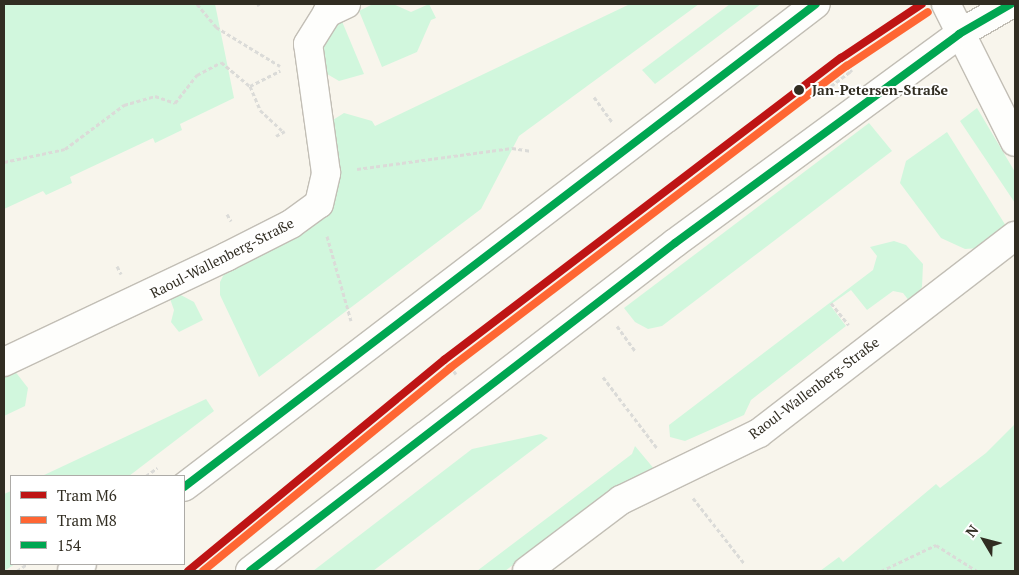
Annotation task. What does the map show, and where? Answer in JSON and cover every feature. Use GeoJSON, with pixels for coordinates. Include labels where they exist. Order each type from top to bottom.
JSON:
{"type":"FeatureCollection","features":[{"type":"Feature","properties":{"kind":"main road"},"geometry":{"type":"LineString","coordinates":[[319,204],[326,173],[308,44],[328,13],[346,4]]}},
{"type":"Feature","properties":{"kind":"main road"},"geometry":{"type":"LineString","coordinates":[[185,486],[816,4]]}},
{"type":"Feature","properties":{"kind":"main road"},"geometry":{"type":"LineString","coordinates":[[946,4],[959,34],[1015,142]]}},
{"type":"Feature","properties":{"kind":"main road"},"geometry":{"type":"LineString","coordinates":[[250,571],[676,243],[959,34],[1011,4]]}},
{"type":"Feature","properties":{"kind":"main road","name":"Raoul-Wallenberg-Straße"},"geometry":{"type":"LineString","coordinates":[[4,362],[226,257],[291,224],[319,204]]}},
{"type":"Feature","properties":{"kind":"main road","name":"Raoul-Wallenberg-Straße"},"geometry":{"type":"LineString","coordinates":[[527,571],[621,500],[759,434],[1015,236]]}},
{"type":"Feature","properties":{"kind":"path"},"geometry":{"type":"LineString","coordinates":[[197,4],[216,27],[285,68],[250,86]]}},
{"type":"Feature","properties":{"kind":"path"},"geometry":{"type":"LineString","coordinates":[[4,162],[65,149],[124,105],[155,96],[175,103],[197,75],[220,62],[250,86],[260,110],[284,132]]}},
{"type":"Feature","properties":{"kind":"path"},"geometry":{"type":"LineString","coordinates":[[846,65],[856,77]]}},
{"type":"Feature","properties":{"kind":"path"},"geometry":{"type":"LineString","coordinates":[[810,93],[814,99],[851,71]]}},
{"type":"Feature","properties":{"kind":"path"},"geometry":{"type":"LineString","coordinates":[[594,96],[614,124]]}},
{"type":"Feature","properties":{"kind":"path"},"geometry":{"type":"LineString","coordinates":[[276,136],[293,127]]}},
{"type":"Feature","properties":{"kind":"path"},"geometry":{"type":"LineString","coordinates":[[326,173],[512,148],[530,151]]}},
{"type":"Feature","properties":{"kind":"path"},"geometry":{"type":"LineString","coordinates":[[319,204],[352,322]]}},
{"type":"Feature","properties":{"kind":"path"},"geometry":{"type":"LineString","coordinates":[[614,322],[636,352]]}},
{"type":"Feature","properties":{"kind":"path"},"geometry":{"type":"LineString","coordinates":[[603,377],[744,563]]}},
{"type":"Feature","properties":{"kind":"path"},"geometry":{"type":"LineString","coordinates":[[881,571],[936,545],[978,571]]}},
{"type":"Feature","properties":{"kind":"green space"},"geometry":{"type":"Polygon","coordinates":[[[4,4],[215,4],[234,98],[180,124],[182,130],[155,143],[153,138],[70,177],[72,183],[46,195],[43,191],[4,209],[4,4]]]}},
{"type":"Feature","properties":{"kind":"green space"},"geometry":{"type":"Polygon","coordinates":[[[373,4],[393,4],[411,12],[429,4],[436,18],[431,20],[417,52],[382,67],[359,11],[373,4]]]}},
{"type":"Feature","properties":{"kind":"green space"},"geometry":{"type":"Polygon","coordinates":[[[630,4],[699,4],[519,136],[481,209],[259,377],[220,295],[220,282],[226,270],[301,233],[325,215],[336,189],[333,120],[344,113],[372,121],[375,126],[630,4]]]}},
{"type":"Feature","properties":{"kind":"green space"},"geometry":{"type":"Polygon","coordinates":[[[730,4],[761,4],[655,84],[642,70],[730,4]]]}},
{"type":"Feature","properties":{"kind":"green space"},"geometry":{"type":"Polygon","coordinates":[[[341,19],[364,74],[339,81],[322,71],[320,57],[324,36],[341,19]]]}},
{"type":"Feature","properties":{"kind":"green space"},"geometry":{"type":"Polygon","coordinates":[[[977,108],[1015,172],[1015,203],[960,121],[977,108]]]}},
{"type":"Feature","properties":{"kind":"green space"},"geometry":{"type":"Polygon","coordinates":[[[869,123],[892,151],[662,326],[648,329],[635,322],[624,308],[869,123]]]}},
{"type":"Feature","properties":{"kind":"green space"},"geometry":{"type":"Polygon","coordinates":[[[947,132],[1006,226],[979,248],[965,249],[941,238],[900,183],[906,161],[947,132]]]}},
{"type":"Feature","properties":{"kind":"green space"},"geometry":{"type":"Polygon","coordinates":[[[894,241],[906,245],[923,264],[922,287],[910,302],[903,293],[893,291],[867,310],[851,290],[830,305],[846,326],[751,400],[744,415],[685,441],[670,437],[669,425],[873,270],[877,256],[870,247],[894,241]]]}},
{"type":"Feature","properties":{"kind":"green space"},"geometry":{"type":"Polygon","coordinates":[[[177,293],[194,302],[203,320],[179,332],[171,322],[174,310],[169,296],[177,293]]]}},
{"type":"Feature","properties":{"kind":"green space"},"geometry":{"type":"Polygon","coordinates":[[[14,370],[28,388],[25,406],[4,416],[4,375],[14,370]]]}},
{"type":"Feature","properties":{"kind":"green space"},"geometry":{"type":"Polygon","coordinates":[[[206,399],[214,411],[130,475],[44,475],[206,399]]]}},
{"type":"Feature","properties":{"kind":"green space"},"geometry":{"type":"Polygon","coordinates":[[[1015,424],[1015,571],[820,571],[839,557],[843,562],[936,484],[940,488],[986,453],[1015,424]]]}},
{"type":"Feature","properties":{"kind":"green space"},"geometry":{"type":"Polygon","coordinates":[[[541,434],[548,438],[373,571],[313,571],[472,449],[541,434]]]}},
{"type":"Feature","properties":{"kind":"green space"},"geometry":{"type":"Polygon","coordinates":[[[635,446],[655,470],[604,496],[505,571],[477,571],[632,454],[635,446]]]}},
{"type":"Feature","properties":{"kind":"green space"},"geometry":{"type":"Polygon","coordinates":[[[10,491],[10,565],[13,565],[4,571],[4,494],[10,491]]]}},
{"type":"Feature","properties":{"kind":"tram line","name":"M6"},"geometry":{"type":"LineString","coordinates":[[188,571],[444,360],[841,58],[922,4]]}},
{"type":"Feature","properties":{"kind":"tram line","name":"M8"},"geometry":{"type":"LineString","coordinates":[[203,571],[450,368],[847,66],[928,12]]}},
{"type":"Feature","properties":{"kind":"transit line","name":"154"},"geometry":{"type":"LineString","coordinates":[[185,486],[816,4]]}},
{"type":"Feature","properties":{"kind":"transit line","name":"154"},"geometry":{"type":"LineString","coordinates":[[250,571],[675,243],[959,34],[1011,4]]}},
{"type":"Feature","properties":{"kind":"place","name":"Jan-Petersen-Straße"},"geometry":{"type":"Point","coordinates":[799,90]}}]}
